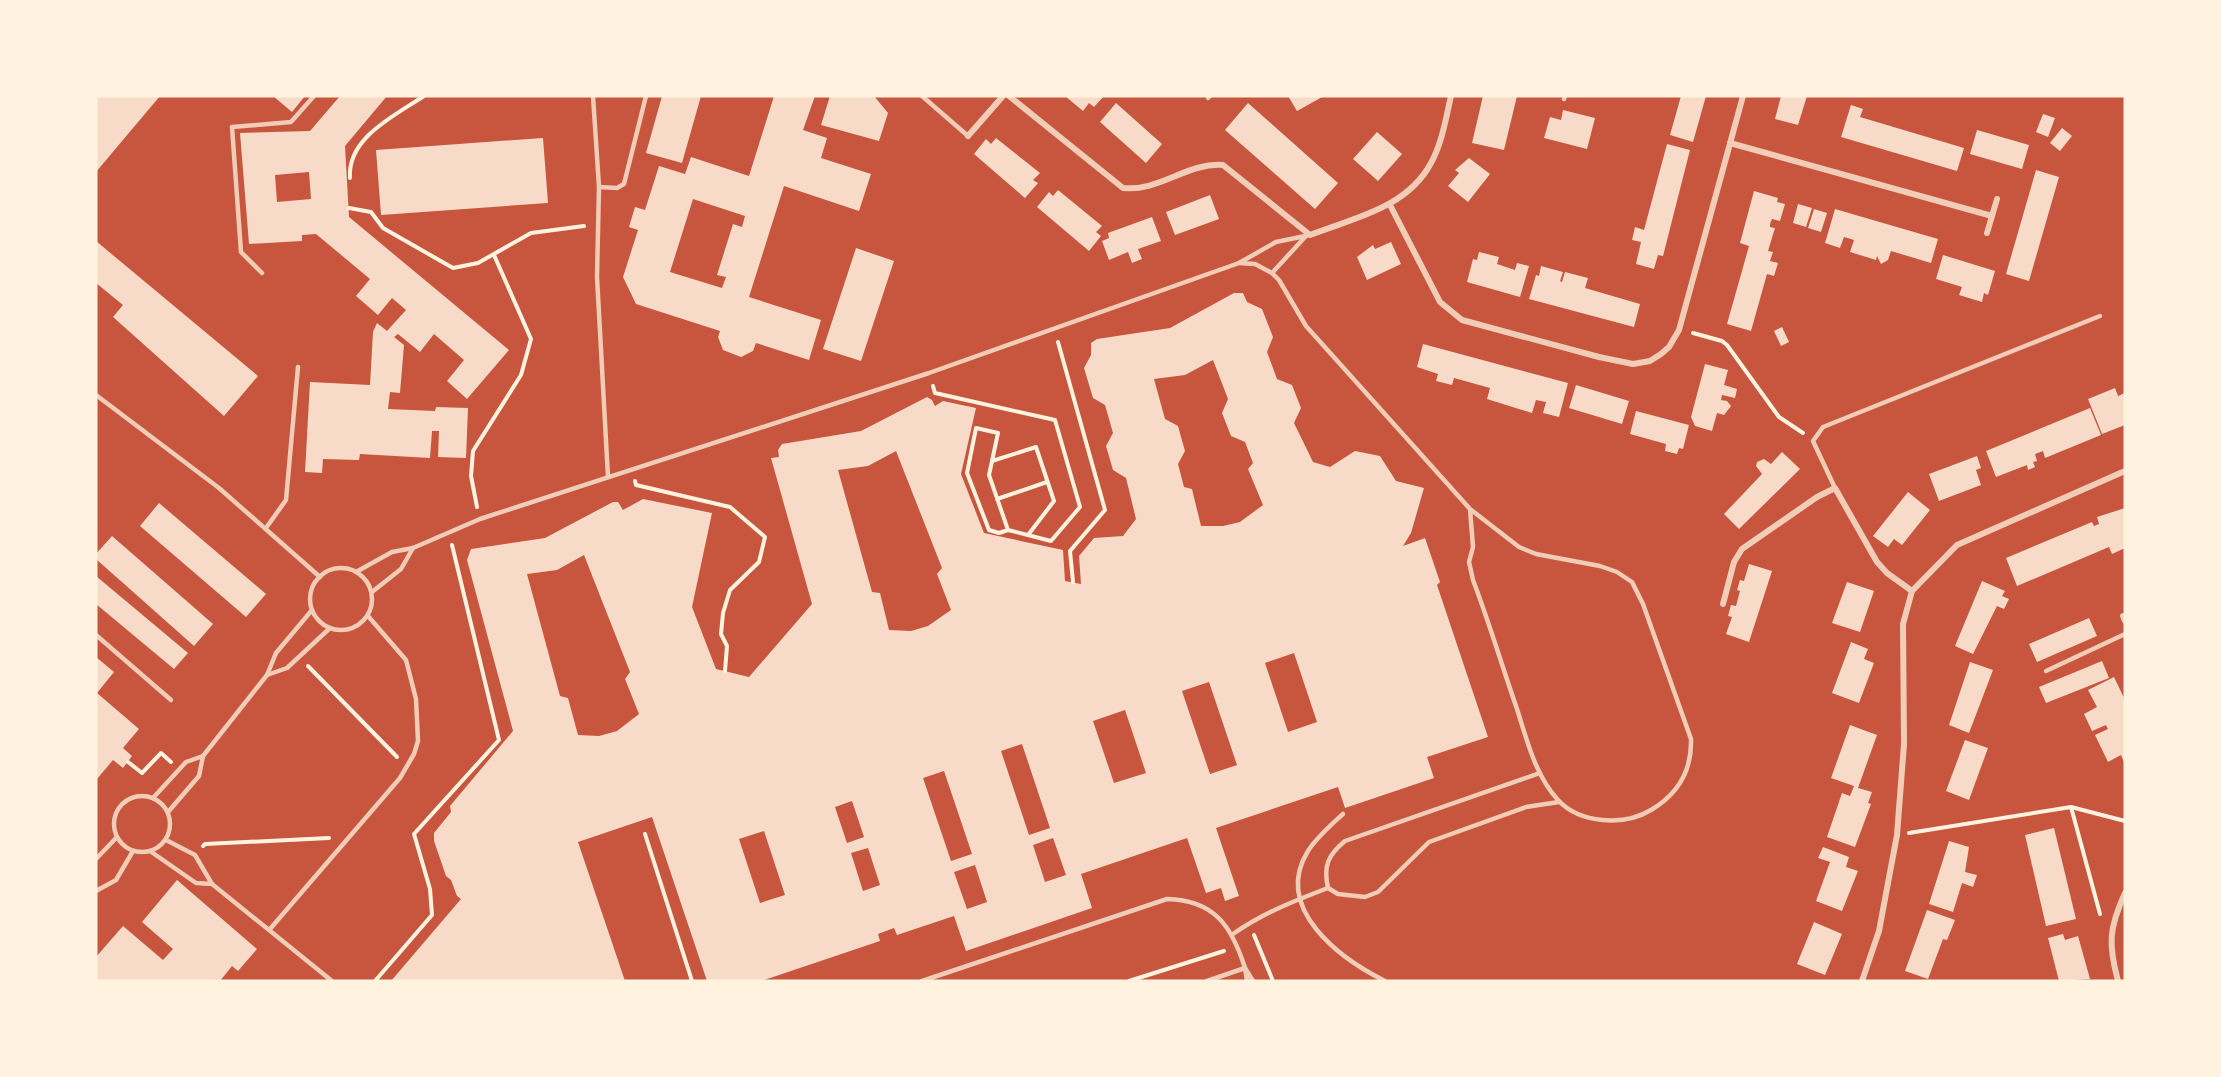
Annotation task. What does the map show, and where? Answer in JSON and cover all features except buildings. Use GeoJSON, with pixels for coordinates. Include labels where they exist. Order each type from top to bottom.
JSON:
{"type":"FeatureCollection","features":[{"type":"Feature","properties":{"kind":"street"},"geometry":{"type":"LineString","coordinates":[[968,136],[1003,96]]}},
{"type":"Feature","properties":{"kind":"street"},"geometry":{"type":"LineString","coordinates":[[1009,96],[1123,188],[1143,188],[1202,166],[1223,165],[1307,236],[1390,205],[1409,192],[1432,162],[1452,96]]}},
{"type":"Feature","properties":{"kind":"street"},"geometry":{"type":"LineString","coordinates":[[1390,205],[1440,302],[1462,320],[1633,364],[1650,361],[1669,347],[1679,330],[1743,96]]}},
{"type":"Feature","properties":{"kind":"street"},"geometry":{"type":"LineString","coordinates":[[1730,143],[1992,216]]}},
{"type":"Feature","properties":{"kind":"street"},"geometry":{"type":"LineString","coordinates":[[1987,233],[1997,199]]}},
{"type":"Feature","properties":{"kind":"street"},"geometry":{"type":"LineString","coordinates":[[1862,981],[1879,931],[1897,835],[1904,744],[1903,624],[1912,591],[1957,545],[2125,471]]}},
{"type":"Feature","properties":{"kind":"street"},"geometry":{"type":"LineString","coordinates":[[1722,604],[1734,562],[1742,549],[1817,497],[1835,488],[1877,562],[1887,573],[1912,591]]}},
{"type":"Feature","properties":{"kind":"street"},"geometry":{"type":"LineString","coordinates":[[2118,981],[2111,956],[2111,933],[2125,893]]}},
{"type":"Feature","properties":{"kind":"lane"},"geometry":{"type":"LineString","coordinates":[[262,273],[241,252],[232,127],[291,123],[314,96]]}},
{"type":"Feature","properties":{"kind":"lane"},"geometry":{"type":"LineString","coordinates":[[593,96],[599,187],[597,277],[608,477]]}},
{"type":"Feature","properties":{"kind":"lane"},"geometry":{"type":"LineString","coordinates":[[599,187],[617,188],[624,184],[646,96]]}},
{"type":"Feature","properties":{"kind":"lane"},"geometry":{"type":"LineString","coordinates":[[922,96],[968,136]]}},
{"type":"Feature","properties":{"kind":"lane"},"geometry":{"type":"LineString","coordinates":[[356,572],[392,552],[412,548],[480,519],[929,373],[1216,269],[1239,263],[1276,242],[1307,236]]}},
{"type":"Feature","properties":{"kind":"lane"},"geometry":{"type":"LineString","coordinates":[[1272,273],[1307,236]]}},
{"type":"Feature","properties":{"kind":"lane"},"geometry":{"type":"LineString","coordinates":[[1239,263],[1255,264],[1272,273],[1306,326],[1470,509],[1518,546],[1536,554],[1600,566],[1617,572],[1632,582],[1644,604],[1691,740],[1691,757],[1687,773],[1669,800],[1647,813],[1620,820],[1598,820],[1578,813],[1559,802],[1540,773],[1473,580],[1469,562],[1473,548],[1470,509]]}},
{"type":"Feature","properties":{"kind":"lane"},"geometry":{"type":"LineString","coordinates":[[1835,488],[1813,441],[1822,427],[2100,316]]}},
{"type":"Feature","properties":{"kind":"lane"},"geometry":{"type":"LineString","coordinates":[[266,528],[286,500],[298,368]]}},
{"type":"Feature","properties":{"kind":"lane"},"geometry":{"type":"LineString","coordinates":[[96,395],[142,428],[266,528],[320,577]]}},
{"type":"Feature","properties":{"kind":"lane"},"geometry":{"type":"LineString","coordinates":[[372,592],[401,569],[412,548]]}},
{"type":"Feature","properties":{"kind":"lane"},"geometry":{"type":"LineString","coordinates":[[336,569],[356,572],[369,584],[372,592],[368,616],[363,622],[347,630],[330,628],[318,620],[312,610],[312,589],[320,577],[336,569]]}},
{"type":"Feature","properties":{"kind":"lane"},"geometry":{"type":"LineString","coordinates":[[168,812],[199,776],[203,756],[267,675],[276,653],[312,610]]}},
{"type":"Feature","properties":{"kind":"lane"},"geometry":{"type":"LineString","coordinates":[[270,928],[350,836],[407,767],[414,754],[419,733],[412,678],[401,652],[368,616]]}},
{"type":"Feature","properties":{"kind":"lane"},"geometry":{"type":"LineString","coordinates":[[267,675],[287,668],[330,628]]}},
{"type":"Feature","properties":{"kind":"lane"},"geometry":{"type":"LineString","coordinates":[[2046,671],[2125,634]]}},
{"type":"Feature","properties":{"kind":"lane"},"geometry":{"type":"LineString","coordinates":[[96,635],[171,700]]}},
{"type":"Feature","properties":{"kind":"lane"},"geometry":{"type":"LineString","coordinates":[[153,798],[186,762],[203,756]]}},
{"type":"Feature","properties":{"kind":"lane"},"geometry":{"type":"LineString","coordinates":[[1328,888],[1326,863],[1330,853],[1344,841],[1540,773]]}},
{"type":"Feature","properties":{"kind":"lane"},"geometry":{"type":"LineString","coordinates":[[96,859],[117,837],[116,815],[121,805],[130,798],[153,798],[168,812],[170,821],[166,840],[150,851],[134,851],[117,837]]}},
{"type":"Feature","properties":{"kind":"lane"},"geometry":{"type":"LineString","coordinates":[[1328,888],[1338,894],[1365,897],[1378,892],[1429,842],[1526,807],[1559,802]]}},
{"type":"Feature","properties":{"kind":"lane"},"geometry":{"type":"LineString","coordinates":[[1343,814],[1322,833],[1307,852],[1300,876],[1300,899],[1315,930],[1331,947],[1363,970],[1385,981]]}},
{"type":"Feature","properties":{"kind":"lane"},"geometry":{"type":"LineString","coordinates":[[166,840],[195,855],[212,884],[270,928],[332,981]]}},
{"type":"Feature","properties":{"kind":"lane"},"geometry":{"type":"LineString","coordinates":[[96,891],[116,880],[134,851]]}},
{"type":"Feature","properties":{"kind":"lane"},"geometry":{"type":"LineString","coordinates":[[150,851],[196,883],[212,884]]}},
{"type":"Feature","properties":{"kind":"lane"},"geometry":{"type":"LineString","coordinates":[[1233,934],[1276,908],[1328,888]]}},
{"type":"Feature","properties":{"kind":"lane"},"geometry":{"type":"LineString","coordinates":[[922,981],[1167,899],[1184,899],[1202,906],[1233,934],[1247,981]]}},
{"type":"Feature","properties":{"kind":"lane"},"geometry":{"type":"LineString","coordinates":[[1207,981],[1245,968]]}},
{"type":"Feature","properties":{"kind":"lane"},"geometry":{"type":"LineString","coordinates":[[1245,968],[1253,981]]}},
{"type":"Feature","properties":{"kind":"path"},"geometry":{"type":"LineString","coordinates":[[350,178],[349,163],[365,137],[424,96]]}},
{"type":"Feature","properties":{"kind":"path"},"geometry":{"type":"LineString","coordinates":[[349,208],[370,212],[383,228],[453,268],[478,263],[531,233],[598,225]]}},
{"type":"Feature","properties":{"kind":"path"},"geometry":{"type":"LineString","coordinates":[[480,519],[471,476],[472,451],[521,375],[531,339],[494,255]]}},
{"type":"Feature","properties":{"kind":"path"},"geometry":{"type":"LineString","coordinates":[[1054,329],[1106,510],[1070,551],[1073,582]]}},
{"type":"Feature","properties":{"kind":"path"},"geometry":{"type":"LineString","coordinates":[[1679,330],[1722,341],[1727,345],[1779,417],[1813,441]]}},
{"type":"Feature","properties":{"kind":"path"},"geometry":{"type":"LineString","coordinates":[[929,373],[935,393],[1055,420],[1080,507],[1051,541],[1008,530],[999,533],[989,531],[966,473],[976,428],[998,433],[989,475],[1008,530]]}},
{"type":"Feature","properties":{"kind":"path"},"geometry":{"type":"LineString","coordinates":[[992,461],[1036,447],[1054,501],[1028,535]]}},
{"type":"Feature","properties":{"kind":"path"},"geometry":{"type":"LineString","coordinates":[[632,470],[636,484],[730,507],[765,537],[759,562],[730,590],[723,613],[721,634],[728,646],[725,671]]}},
{"type":"Feature","properties":{"kind":"path"},"geometry":{"type":"LineString","coordinates":[[997,499],[1047,482]]}},
{"type":"Feature","properties":{"kind":"path"},"geometry":{"type":"LineString","coordinates":[[375,981],[432,915],[430,889],[414,834],[499,740],[448,532]]}},
{"type":"Feature","properties":{"kind":"path"},"geometry":{"type":"LineString","coordinates":[[298,656],[407,767]]}},
{"type":"Feature","properties":{"kind":"path"},"geometry":{"type":"LineString","coordinates":[[128,762],[142,773],[161,753]]}},
{"type":"Feature","properties":{"kind":"path"},"geometry":{"type":"LineString","coordinates":[[1897,835],[2071,807],[2125,821]]}},
{"type":"Feature","properties":{"kind":"path"},"geometry":{"type":"LineString","coordinates":[[2071,807],[2102,921]]}},
{"type":"Feature","properties":{"kind":"path"},"geometry":{"type":"LineString","coordinates":[[645,834],[692,981]]}},
{"type":"Feature","properties":{"kind":"path"},"geometry":{"type":"LineString","coordinates":[[205,844],[350,836]]}},
{"type":"Feature","properties":{"kind":"path"},"geometry":{"type":"LineString","coordinates":[[1250,922],[1273,981]]}},
{"type":"Feature","properties":{"kind":"path"},"geometry":{"type":"LineString","coordinates":[[1129,981],[1256,940]]}}]}
